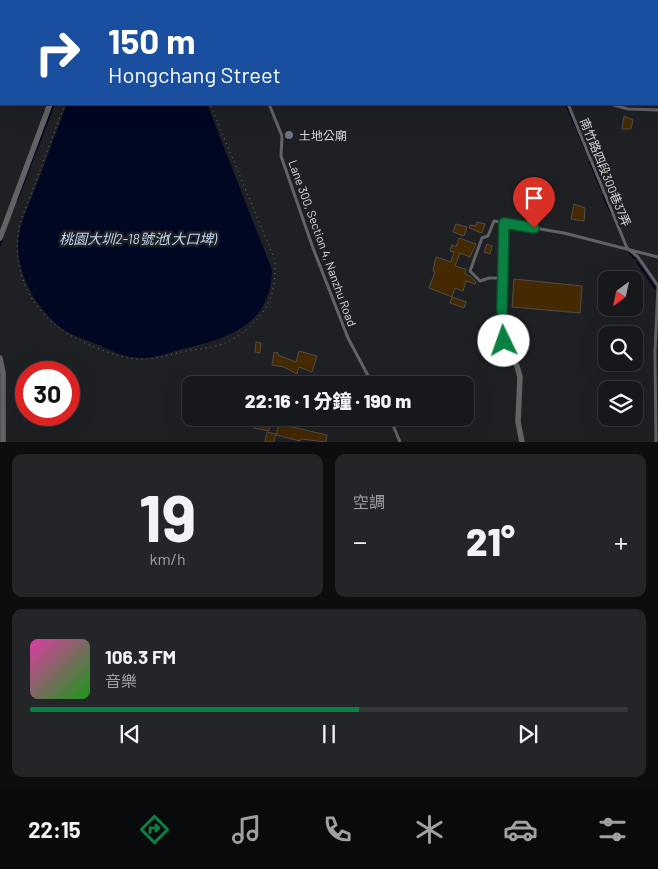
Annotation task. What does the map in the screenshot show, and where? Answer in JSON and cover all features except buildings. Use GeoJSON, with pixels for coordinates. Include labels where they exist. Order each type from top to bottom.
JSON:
{"type":"FeatureCollection","features":[{"type":"Feature","properties":{"kind":"street"},"geometry":{"type":"LineString","coordinates":[[0,238],[50,105]]}},
{"type":"Feature","properties":{"kind":"street"},"geometry":{"type":"LineString","coordinates":[[504,223],[502,278],[504,341],[506,349],[517,366],[520,377],[518,422],[522,442]]}},
{"type":"Feature","properties":{"kind":"street"},"geometry":{"type":"LineString","coordinates":[[0,358],[3,374],[2,442]]}},
{"type":"Feature","properties":{"kind":"lane","name":"Lane 300, Section 4, Nanzhu Road"},"geometry":{"type":"LineString","coordinates":[[269,105],[282,136],[281,156],[313,248],[348,338],[368,376]]}},
{"type":"Feature","properties":{"kind":"lane","name":"南竹路四段300巷37弄"},"geometry":{"type":"LineString","coordinates":[[568,105],[627,248]]}},
{"type":"Feature","properties":{"kind":"lane"},"geometry":{"type":"LineString","coordinates":[[614,105],[628,109],[658,110]]}},
{"type":"Feature","properties":{"kind":"lane"},"geometry":{"type":"LineString","coordinates":[[502,278],[480,281],[470,271],[482,238],[488,236],[494,221],[564,233],[658,257]]}},
{"type":"Feature","properties":{"kind":"lane"},"geometry":{"type":"LineString","coordinates":[[627,248],[638,256],[658,286],[655,352],[656,442]]}},
{"type":"Feature","properties":{"kind":"lane"},"geometry":{"type":"LineString","coordinates":[[393,426],[400,442]]}},
{"type":"Feature","properties":{"kind":"path"},"geometry":{"type":"LineString","coordinates":[[65,105],[20,223],[16,244],[21,275],[30,295],[46,318],[65,333],[83,343],[118,357],[143,360],[225,343],[242,333],[258,318],[270,298],[275,277],[275,260],[210,105]]}},
{"type":"Feature","properties":{"kind":"water","name":"桃園大圳2-18號池(大口埤)"},"geometry":{"type":"Polygon","coordinates":[[[67,105],[207,105],[272,270],[270,289],[264,304],[244,326],[231,334],[160,356],[139,358],[127,356],[64,330],[38,304],[26,282],[19,258],[18,239],[67,105]]]}},
{"type":"Feature","properties":{"kind":"waterway"},"geometry":{"type":"LineString","coordinates":[[17,200],[54,105]]}},
{"type":"Feature","properties":{"kind":"waterway"},"geometry":{"type":"LineString","coordinates":[[566,105],[575,126]]}},
{"type":"Feature","properties":{"kind":"waterway"},"geometry":{"type":"LineString","coordinates":[[577,129],[585,149]]}},
{"type":"Feature","properties":{"kind":"waterway"},"geometry":{"type":"LineString","coordinates":[[590,162],[601,189]]}},
{"type":"Feature","properties":{"kind":"waterway"},"geometry":{"type":"LineString","coordinates":[[603,195],[611,213]]}},
{"type":"Feature","properties":{"kind":"waterway"},"geometry":{"type":"LineString","coordinates":[[0,245],[2,239]]}},
{"type":"Feature","properties":{"kind":"waterway"},"geometry":{"type":"LineString","coordinates":[[630,253],[635,259]]}},
{"type":"Feature","properties":{"kind":"waterway"},"geometry":{"type":"LineString","coordinates":[[637,262],[655,288]]}},
{"type":"Feature","properties":{"kind":"place","name":"土地公廟"},"geometry":{"type":"Point","coordinates":[289,135]}},
{"type":"Feature","properties":{"kind":"route"},"geometry":{"type":"LineString","coordinates":[[504,341],[502,310],[504,223],[534,228]]}}]}
